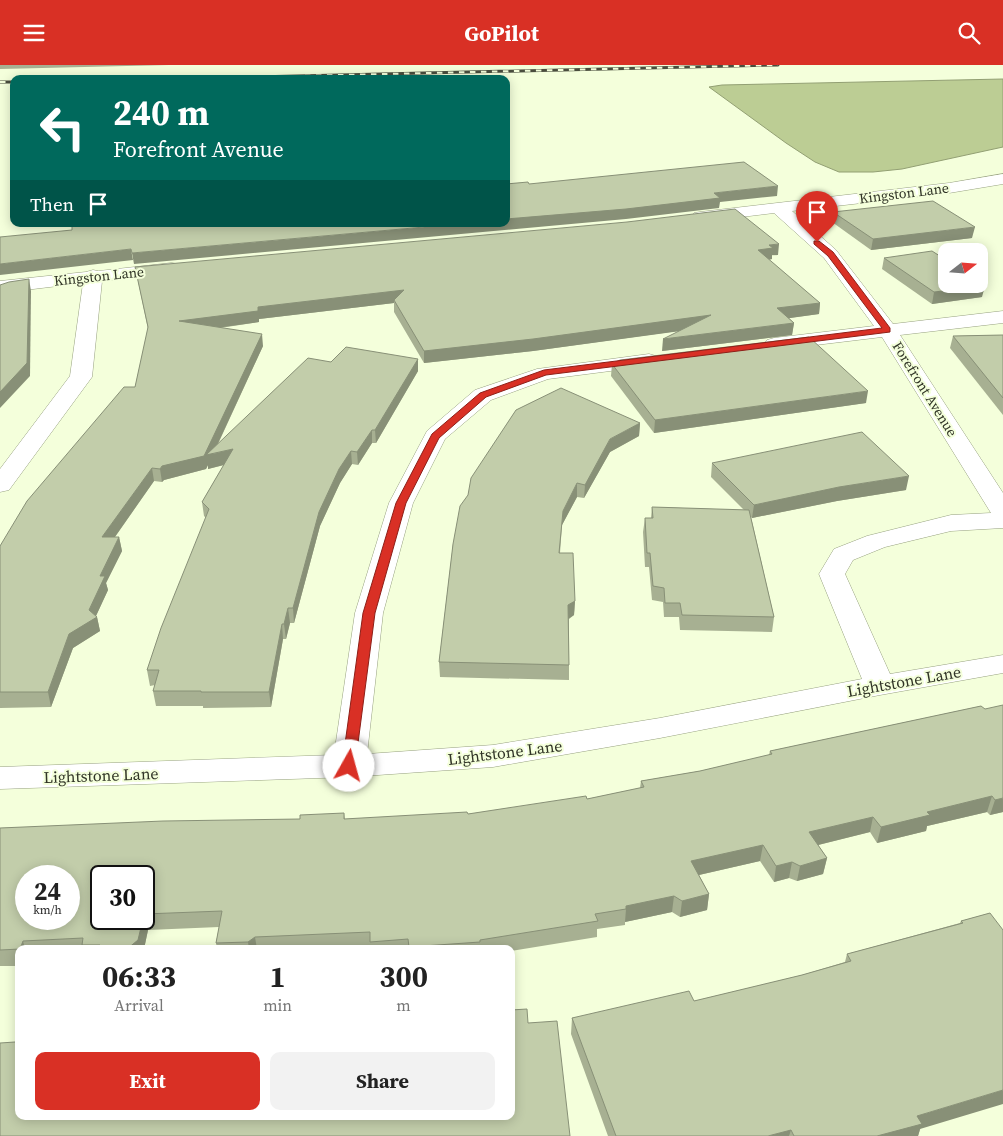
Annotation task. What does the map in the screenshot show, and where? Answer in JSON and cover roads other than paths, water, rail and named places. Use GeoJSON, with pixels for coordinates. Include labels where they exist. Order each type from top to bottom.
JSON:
{"type":"FeatureCollection","features":[{"type":"Feature","properties":{"kind":"street","name":"Kingston Lane"},"geometry":{"type":"LineString","coordinates":[[682,219],[950,188],[1003,179]]}},
{"type":"Feature","properties":{"kind":"street","name":"Forefront Avenue"},"geometry":{"type":"LineString","coordinates":[[777,207],[830,254],[888,330],[1003,512]]}},
{"type":"Feature","properties":{"kind":"street","name":"Kingston Lane"},"geometry":{"type":"LineString","coordinates":[[0,287],[94,275],[192,266]]}},
{"type":"Feature","properties":{"kind":"street"},"geometry":{"type":"LineString","coordinates":[[0,485],[82,377],[94,275]]}},
{"type":"Feature","properties":{"kind":"street"},"geometry":{"type":"LineString","coordinates":[[750,347],[1003,317]]}},
{"type":"Feature","properties":{"kind":"street"},"geometry":{"type":"LineString","coordinates":[[349,766],[369,613],[401,503],[435,436],[483,395],[544,373],[672,357]]}},
{"type":"Feature","properties":{"kind":"street"},"geometry":{"type":"LineString","coordinates":[[880,685],[832,574],[843,555],[876,541],[951,523],[1003,519]]}},
{"type":"Feature","properties":{"kind":"street","name":"Lightstone Lane"},"geometry":{"type":"LineString","coordinates":[[0,778],[349,766],[493,756],[660,728],[880,685],[1003,665]]}},
{"type":"Feature","properties":{"kind":"railway"},"geometry":{"type":"LineString","coordinates":[[338,75],[778,65]]}},
{"type":"Feature","properties":{"kind":"railway"},"geometry":{"type":"LineString","coordinates":[[0,82],[10,82]]}}]}
